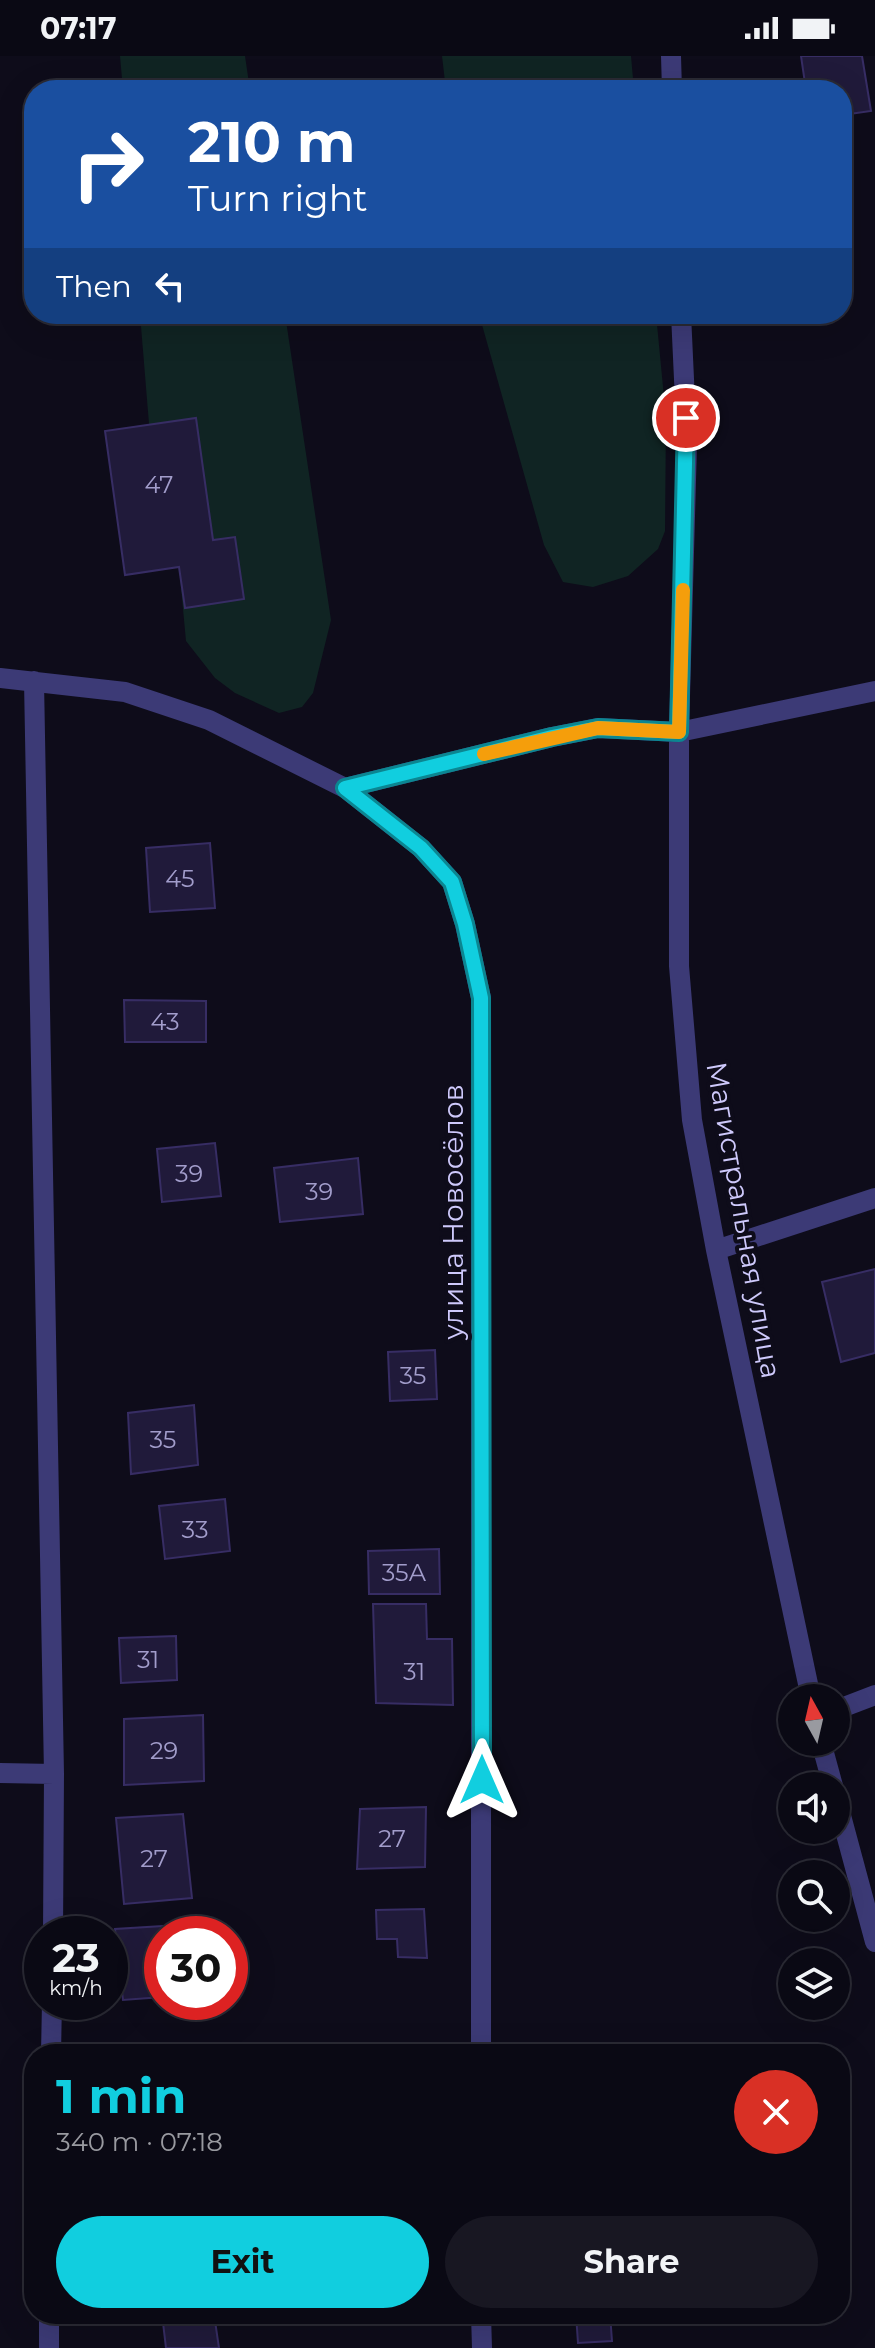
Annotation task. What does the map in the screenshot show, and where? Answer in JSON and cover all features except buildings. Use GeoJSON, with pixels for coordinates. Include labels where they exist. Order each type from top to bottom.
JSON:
{"type":"FeatureCollection","features":[{"type":"Feature","properties":{"kind":"street"},"geometry":{"type":"LineString","coordinates":[[671,56],[672,80]]}},
{"type":"Feature","properties":{"kind":"street","name":"Магистральная улица"},"geometry":{"type":"LineString","coordinates":[[681,324],[687,444],[679,732],[679,966],[692,1120],[716,1250],[808,1684]]}},
{"type":"Feature","properties":{"kind":"street","name":"улица Новосёлов"},"geometry":{"type":"LineString","coordinates":[[0,678],[125,692],[209,720],[345,788],[421,848],[452,882],[465,924],[481,998],[481,2044]]}},
{"type":"Feature","properties":{"kind":"street"},"geometry":{"type":"LineString","coordinates":[[34,681],[54,1774],[53,1916]]}},
{"type":"Feature","properties":{"kind":"street"},"geometry":{"type":"LineString","coordinates":[[345,788],[598,728],[679,732],[875,691]]}},
{"type":"Feature","properties":{"kind":"street"},"geometry":{"type":"LineString","coordinates":[[716,1250],[875,1198]]}},
{"type":"Feature","properties":{"kind":"street"},"geometry":{"type":"LineString","coordinates":[[850,1705],[875,1695]]}},
{"type":"Feature","properties":{"kind":"street"},"geometry":{"type":"LineString","coordinates":[[0,1773],[54,1774]]}},
{"type":"Feature","properties":{"kind":"street"},"geometry":{"type":"LineString","coordinates":[[849,1844],[875,1942]]}},
{"type":"Feature","properties":{"kind":"street"},"geometry":{"type":"LineString","coordinates":[[51,2044],[52,2020]]}},
{"type":"Feature","properties":{"kind":"street"},"geometry":{"type":"LineString","coordinates":[[49,2324],[49,2348]]}},
{"type":"Feature","properties":{"kind":"street"},"geometry":{"type":"LineString","coordinates":[[481,2324],[482,2348]]}},
{"type":"Feature","properties":{"kind":"green space"},"geometry":{"type":"Polygon","coordinates":[[[120,56],[245,56],[249,80],[122,80],[120,56]]]}},
{"type":"Feature","properties":{"kind":"green space"},"geometry":{"type":"Polygon","coordinates":[[[442,56],[631,56],[633,80],[445,80],[442,56]]]}},
{"type":"Feature","properties":{"kind":"green space"},"geometry":{"type":"Polygon","coordinates":[[[141,324],[287,324],[331,620],[313,693],[302,707],[279,713],[235,693],[215,678],[186,641],[176,534],[150,436],[141,324]]]}},
{"type":"Feature","properties":{"kind":"green space"},"geometry":{"type":"Polygon","coordinates":[[[482,324],[657,324],[666,418],[665,531],[658,549],[628,576],[593,587],[563,582],[544,545],[482,324]]]}},
{"type":"Feature","properties":{"kind":"slow traffic"},"geometry":{"type":"LineString","coordinates":[[484,754],[598,728],[679,732],[683,590]]}},
{"type":"Feature","properties":{"kind":"route"},"geometry":{"type":"LineString","coordinates":[[482,1780],[481,998],[465,924],[452,882],[421,848],[345,788],[598,728],[679,732],[686,418]]}}]}
